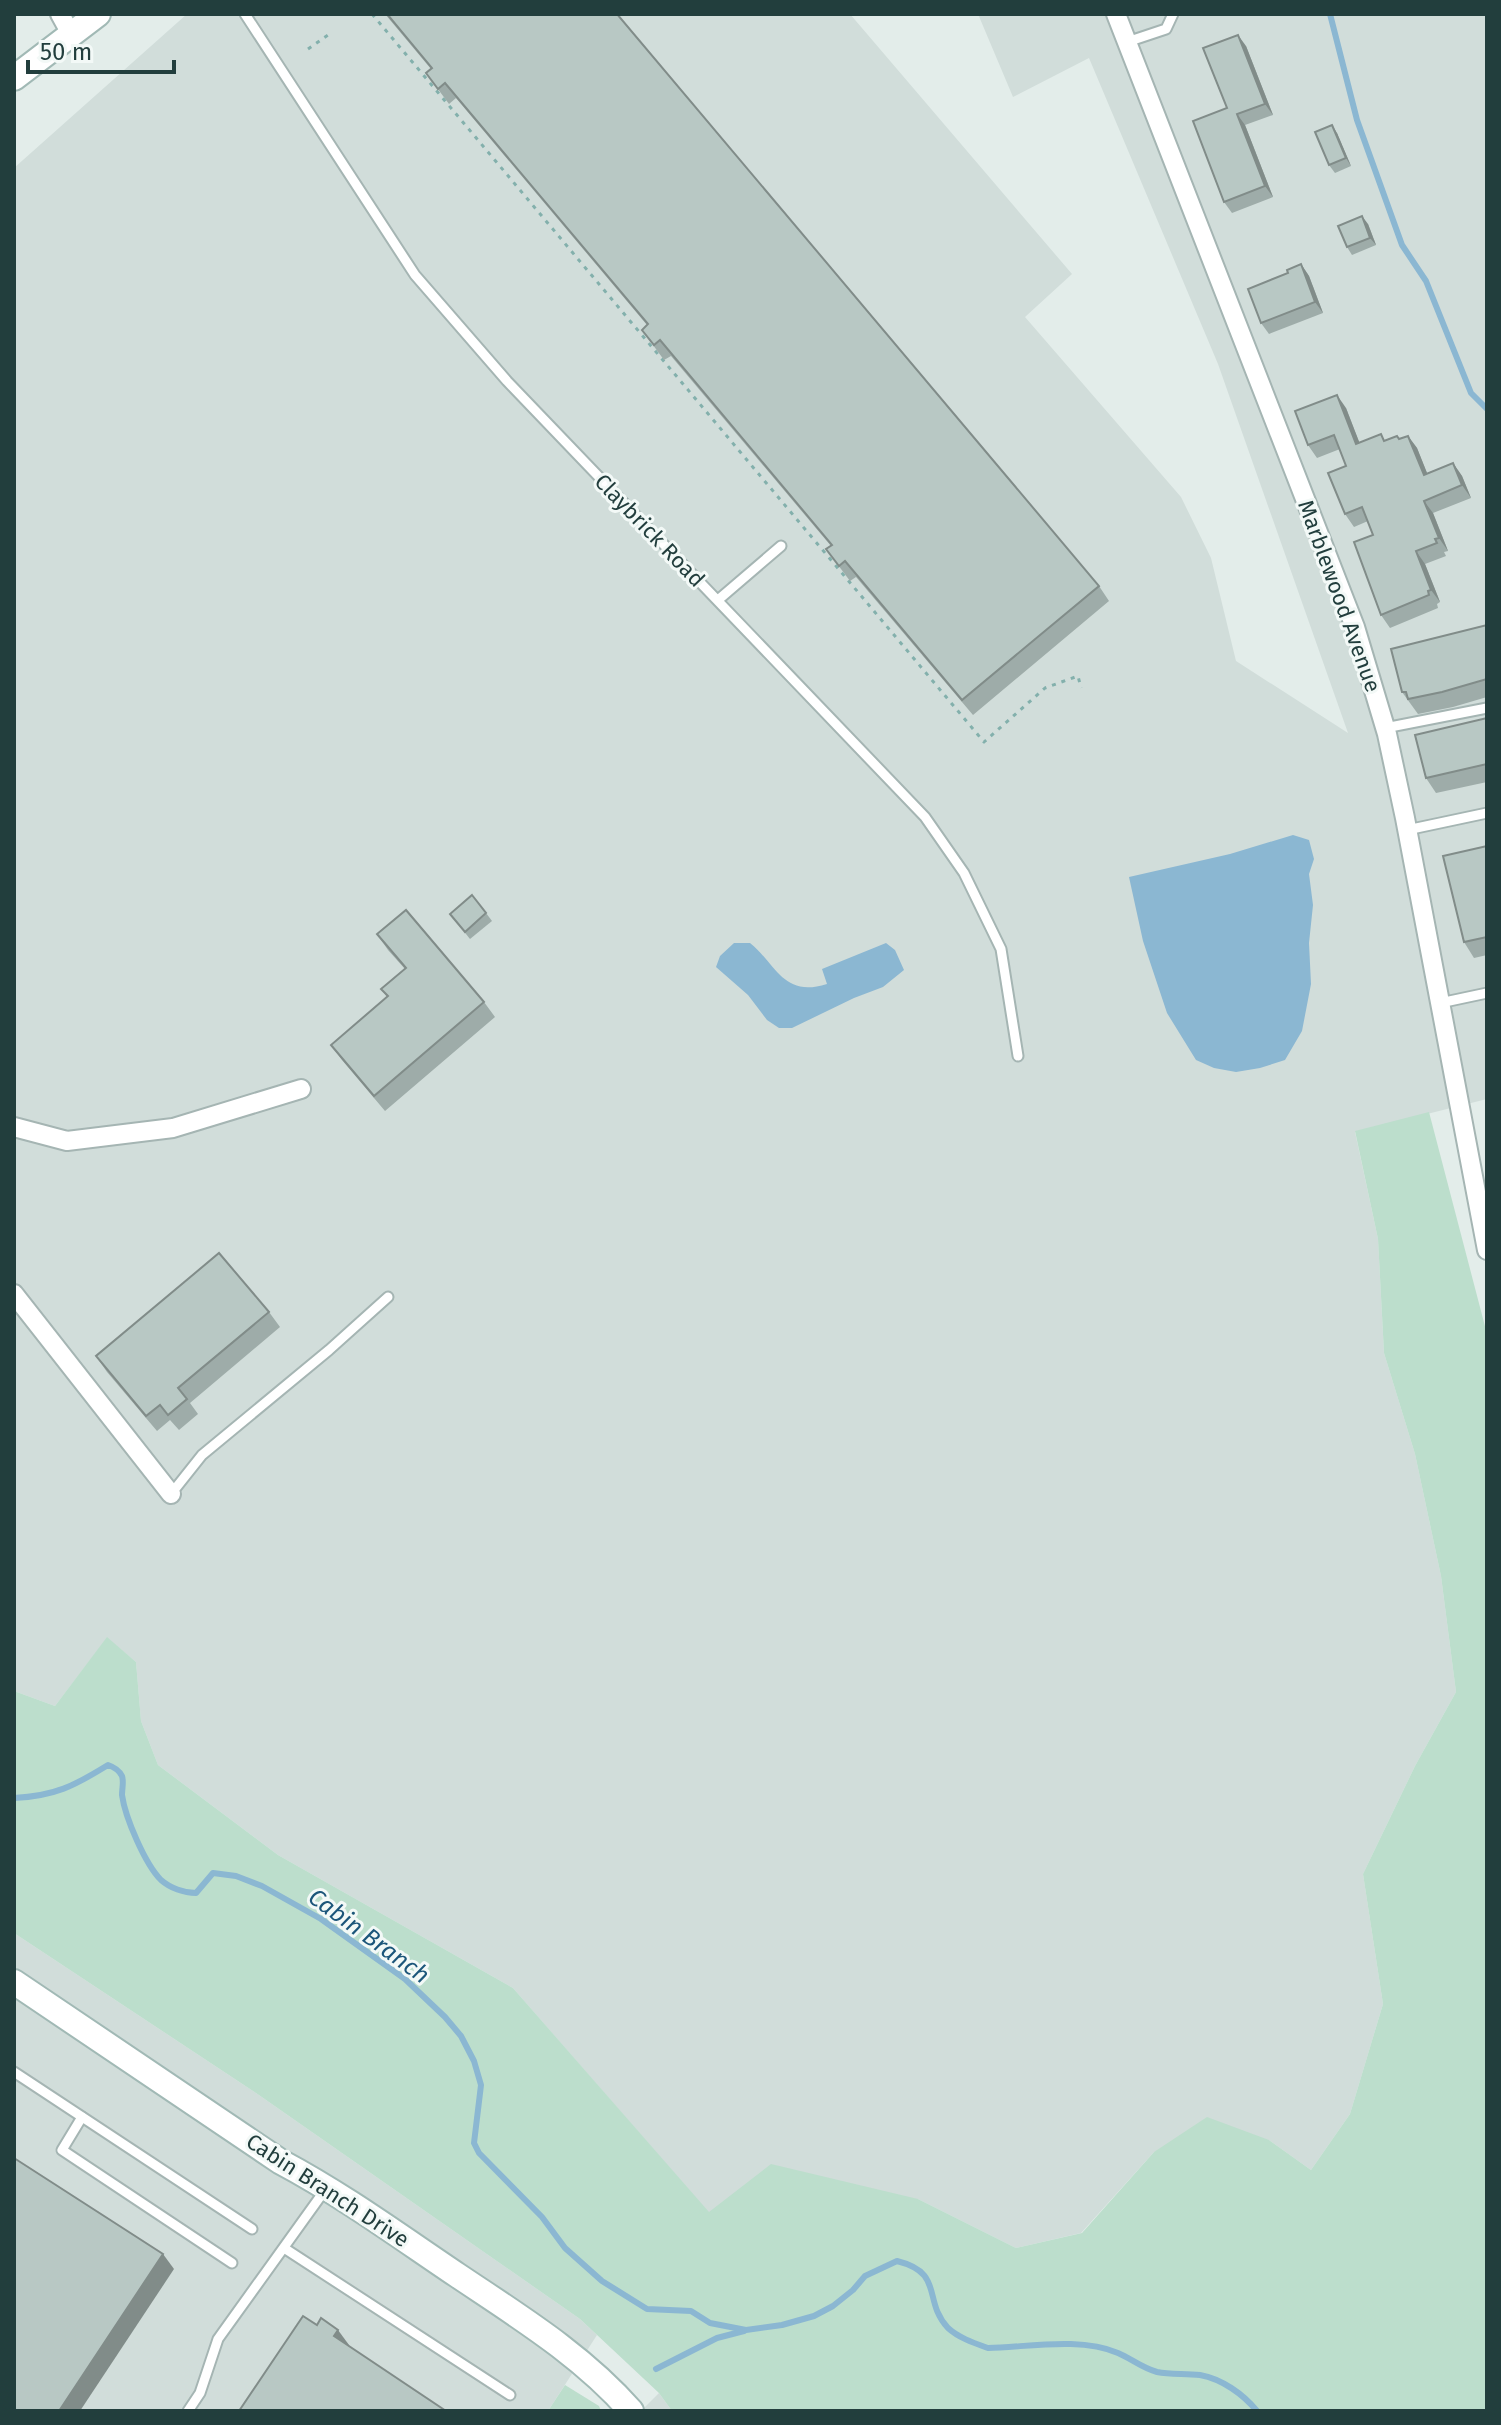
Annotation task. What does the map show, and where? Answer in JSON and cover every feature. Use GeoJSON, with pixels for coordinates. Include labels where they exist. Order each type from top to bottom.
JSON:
{"type":"FeatureCollection","features":[{"type":"Feature","properties":{"kind":"street"},"geometry":{"type":"LineString","coordinates":[[14,78],[66,24],[98,14]]}},
{"type":"Feature","properties":{"kind":"street","name":"Marblewood Avenue"},"geometry":{"type":"LineString","coordinates":[[1116,14],[1355,627],[1385,728],[1407,830],[1487,1250]]}},
{"type":"Feature","properties":{"kind":"street"},"geometry":{"type":"LineString","coordinates":[[14,1127],[67,1141],[173,1128],[301,1089]]}},
{"type":"Feature","properties":{"kind":"street"},"geometry":{"type":"LineString","coordinates":[[14,1294],[171,1494]]}},
{"type":"Feature","properties":{"kind":"street","name":"Cabin Branch Drive"},"geometry":{"type":"LineString","coordinates":[[14,1982],[552,2339],[609,2386],[631,2411]]}},
{"type":"Feature","properties":{"kind":"lane","name":"Claybrick Road"},"geometry":{"type":"LineString","coordinates":[[245,14],[415,275],[507,381],[925,817],[964,873],[1001,949],[1018,1056]]}},
{"type":"Feature","properties":{"kind":"lane"},"geometry":{"type":"LineString","coordinates":[[1127,42],[1166,29],[1173,14]]}},
{"type":"Feature","properties":{"kind":"lane"},"geometry":{"type":"LineString","coordinates":[[718,600],[781,546]]}},
{"type":"Feature","properties":{"kind":"lane"},"geometry":{"type":"LineString","coordinates":[[1385,728],[1487,708]]}},
{"type":"Feature","properties":{"kind":"lane"},"geometry":{"type":"LineString","coordinates":[[1407,830],[1487,813]]}},
{"type":"Feature","properties":{"kind":"lane"},"geometry":{"type":"LineString","coordinates":[[1440,1003],[1487,993]]}},
{"type":"Feature","properties":{"kind":"lane"},"geometry":{"type":"LineString","coordinates":[[171,1494],[202,1455],[388,1297]]}},
{"type":"Feature","properties":{"kind":"lane"},"geometry":{"type":"LineString","coordinates":[[14,2072],[252,2229]]}},
{"type":"Feature","properties":{"kind":"lane"},"geometry":{"type":"LineString","coordinates":[[82,2117],[62,2150],[232,2263]]}},
{"type":"Feature","properties":{"kind":"lane"},"geometry":{"type":"LineString","coordinates":[[188,2411],[200,2393],[218,2339],[327,2187]]}},
{"type":"Feature","properties":{"kind":"lane"},"geometry":{"type":"LineString","coordinates":[[284,2248],[510,2395]]}},
{"type":"Feature","properties":{"kind":"path"},"geometry":{"type":"LineString","coordinates":[[372,14],[984,742],[1045,688],[1078,676],[1081,688]]}},
{"type":"Feature","properties":{"kind":"path"},"geometry":{"type":"LineString","coordinates":[[308,49],[331,33]]}},
{"type":"Feature","properties":{"kind":"shaded area"},"geometry":{"type":"Polygon","coordinates":[[[187,14],[850,14],[1072,274],[1025,317],[1181,497],[1211,558],[1236,661],[1348,733],[1218,364],[1089,58],[1013,97],[978,14],[1487,14],[1487,1099],[1355,1132],[1378,1239],[1384,1353],[1415,1454],[1441,1576],[1456,1692],[1415,1766],[1363,1874],[1383,2004],[1350,2114],[1311,2170],[1269,2140],[1154,2152],[1081,2233],[1016,2248],[918,2199],[709,2213],[513,1988],[278,1855],[158,1765],[141,1721],[136,1662],[107,1638],[55,1706],[14,1691],[14,168],[187,14]]]}},
{"type":"Feature","properties":{"kind":"shaded area"},"geometry":{"type":"Polygon","coordinates":[[[14,1933],[256,2093],[580,2319],[597,2335],[548,2411],[14,2411],[14,1933]]]}},
{"type":"Feature","properties":{"kind":"shaded area"},"geometry":{"type":"Polygon","coordinates":[[[659,2393],[672,2411],[641,2411],[659,2393]]]}},
{"type":"Feature","properties":{"kind":"green space"},"geometry":{"type":"Polygon","coordinates":[[[1429,1112],[1487,1334],[1487,2411],[672,2411],[659,2393],[580,2319],[256,2093],[14,1933],[14,1691],[55,1706],[107,1637],[136,1662],[141,1721],[158,1765],[278,1855],[513,1988],[709,2212],[771,2164],[918,2199],[1016,2248],[1082,2233],[1154,2152],[1207,2117],[1269,2140],[1311,2170],[1350,2114],[1383,2004],[1363,1874],[1415,1766],[1456,1692],[1441,1576],[1415,1454],[1384,1353],[1378,1239],[1355,1131],[1429,1112]]]}},
{"type":"Feature","properties":{"kind":"green space"},"geometry":{"type":"Polygon","coordinates":[[[565,2385],[599,2406],[601,2411],[548,2411],[565,2385]]]}},
{"type":"Feature","properties":{"kind":"water"},"geometry":{"type":"Polygon","coordinates":[[[1293,835],[1309,840],[1314,859],[1309,874],[1313,905],[1309,943],[1311,984],[1302,1031],[1285,1060],[1236,1072],[1214,1068],[1196,1060],[1167,1013],[1143,941],[1129,877],[1230,854],[1293,835]]]}},
{"type":"Feature","properties":{"kind":"water"},"geometry":{"type":"Polygon","coordinates":[[[734,943],[750,943],[782,977],[800,987],[827,984],[822,969],[886,943],[895,950],[904,970],[883,987],[792,1028],[779,1028],[767,1020],[748,995],[716,967],[720,956],[734,943]]]}},
{"type":"Feature","properties":{"kind":"building"},"geometry":{"type":"Polygon","coordinates":[[[387,14],[617,14],[1099,586],[962,700],[845,561],[839,566],[826,549],[832,545],[660,340],[654,345],[642,330],[648,324],[445,83],[438,89],[426,73],[432,68],[387,14]]]}},
{"type":"Feature","properties":{"kind":"building"},"geometry":{"type":"Polygon","coordinates":[[[1238,35],[1265,104],[1237,114],[1265,186],[1224,202],[1193,121],[1227,108],[1203,48],[1238,35]]]}},
{"type":"Feature","properties":{"kind":"building"},"geometry":{"type":"Polygon","coordinates":[[[1332,125],[1346,158],[1329,165],[1315,132],[1332,125]]]}},
{"type":"Feature","properties":{"kind":"building"},"geometry":{"type":"Polygon","coordinates":[[[1362,216],[1370,238],[1347,247],[1338,226],[1362,216]]]}},
{"type":"Feature","properties":{"kind":"building"},"geometry":{"type":"Polygon","coordinates":[[[1301,264],[1315,302],[1261,323],[1248,289],[1288,273],[1287,270],[1301,264]]]}},
{"type":"Feature","properties":{"kind":"building"},"geometry":{"type":"Polygon","coordinates":[[[1337,395],[1356,444],[1381,434],[1384,441],[1408,436],[1424,475],[1453,463],[1462,485],[1424,501],[1439,538],[1435,539],[1437,543],[1416,551],[1431,590],[1428,591],[1429,595],[1381,615],[1354,542],[1373,535],[1362,507],[1345,514],[1328,473],[1346,466],[1334,435],[1308,445],[1295,411],[1337,395]]]}},
{"type":"Feature","properties":{"kind":"building"},"geometry":{"type":"Polygon","coordinates":[[[1487,625],[1487,679],[1408,699],[1406,692],[1402,692],[1391,649],[1487,625]]]}},
{"type":"Feature","properties":{"kind":"building"},"geometry":{"type":"Polygon","coordinates":[[[1487,718],[1487,764],[1426,778],[1415,735],[1487,718]]]}},
{"type":"Feature","properties":{"kind":"building"},"geometry":{"type":"Polygon","coordinates":[[[1487,846],[1487,937],[1464,942],[1443,856],[1487,846]]]}},
{"type":"Feature","properties":{"kind":"building"},"geometry":{"type":"Polygon","coordinates":[[[472,895],[486,913],[465,932],[450,914],[472,895]]]}},
{"type":"Feature","properties":{"kind":"building"},"geometry":{"type":"Polygon","coordinates":[[[406,910],[484,1002],[374,1096],[331,1045],[388,996],[381,989],[406,968],[377,934],[406,910]]]}},
{"type":"Feature","properties":{"kind":"building"},"geometry":{"type":"Polygon","coordinates":[[[219,1253],[269,1312],[178,1388],[187,1399],[168,1415],[160,1405],[146,1416],[96,1356],[219,1253]]]}},
{"type":"Feature","properties":{"kind":"building"},"geometry":{"type":"Polygon","coordinates":[[[14,2158],[163,2254],[59,2411],[14,2411],[14,2158]]]}},
{"type":"Feature","properties":{"kind":"building"},"geometry":{"type":"Polygon","coordinates":[[[303,2316],[317,2325],[321,2318],[338,2330],[334,2336],[446,2411],[239,2411],[303,2316]]]}},
{"type":"Feature","properties":{"kind":"waterway"},"geometry":{"type":"LineString","coordinates":[[1330,14],[1357,120],[1402,245],[1426,281],[1471,393],[1487,409]]}},
{"type":"Feature","properties":{"kind":"waterway","name":"Cabin Branch"},"geometry":{"type":"LineString","coordinates":[[14,1798],[53,1792],[108,1765],[122,1776],[124,1804],[137,1840],[155,1873],[165,1883],[177,1890],[196,1893],[213,1873],[236,1876],[262,1886],[321,1919],[405,1979],[461,2036],[474,2061],[481,2085],[474,2143],[479,2153],[542,2217],[565,2248],[602,2281],[647,2309],[691,2311],[710,2323],[746,2330],[782,2325],[814,2316],[833,2306],[865,2276],[897,2261],[922,2273],[931,2288],[940,2318],[952,2332],[972,2342],[988,2348],[1054,2344],[1103,2348],[1157,2372],[1200,2375],[1216,2380],[1239,2393],[1257,2411]]}},
{"type":"Feature","properties":{"kind":"waterway"},"geometry":{"type":"LineString","coordinates":[[656,2369],[717,2338],[744,2331]]}}]}
